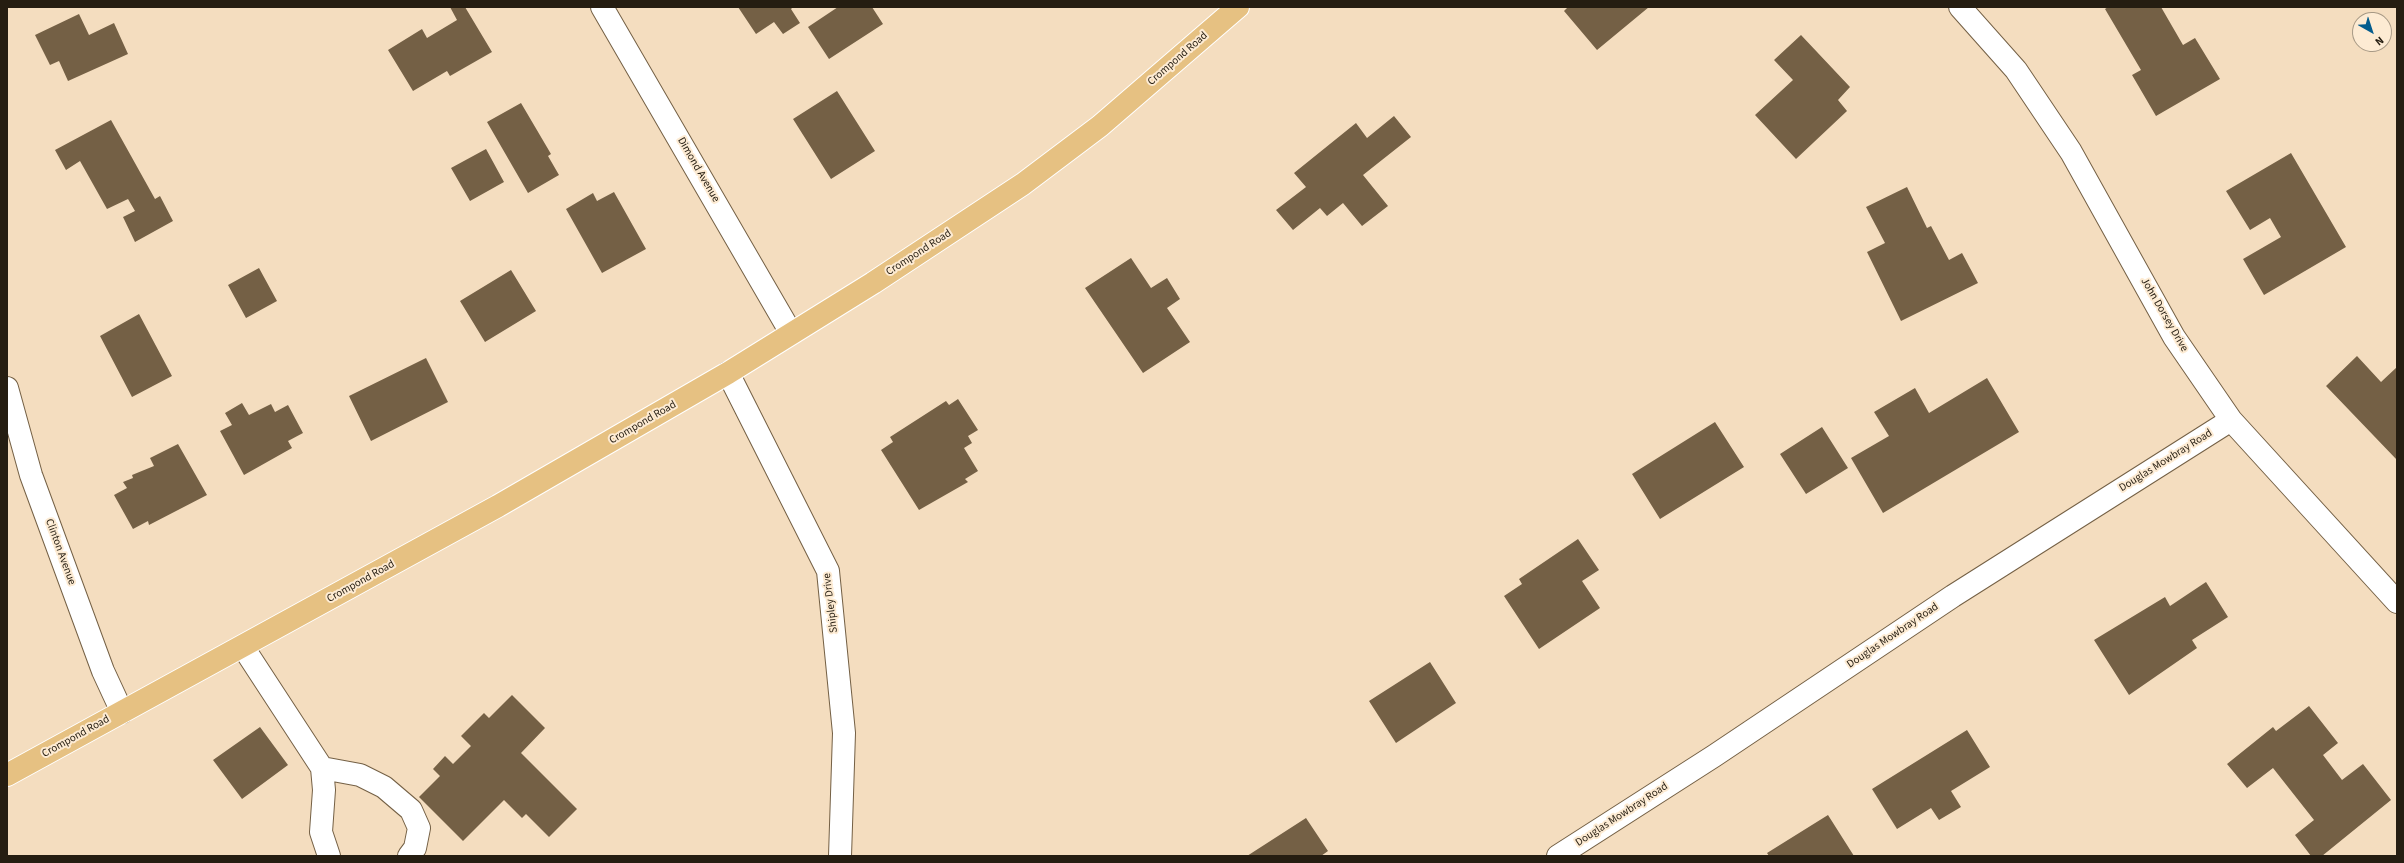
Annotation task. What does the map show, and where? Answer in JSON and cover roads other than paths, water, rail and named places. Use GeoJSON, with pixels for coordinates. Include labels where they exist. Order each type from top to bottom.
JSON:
{"type":"FeatureCollection","features":[{"type":"Feature","properties":{"kind":"main road","name":"Crompond Road"},"geometry":{"type":"LineString","coordinates":[[7,775],[498,506],[728,373],[941,240],[1023,184],[1100,126],[1238,7]]}},
{"type":"Feature","properties":{"kind":"street","name":"Dimond Avenue"},"geometry":{"type":"LineString","coordinates":[[602,7],[791,333]]}},
{"type":"Feature","properties":{"kind":"street","name":"John Dorsey Drive"},"geometry":{"type":"LineString","coordinates":[[1960,7],[2016,70],[2072,152],[2174,337],[2231,420],[2397,602]]}},
{"type":"Feature","properties":{"kind":"street","name":"Shipley Drive"},"geometry":{"type":"LineString","coordinates":[[728,373],[828,572],[844,733],[840,856]]}},
{"type":"Feature","properties":{"kind":"street","name":"Clinton Avenue"},"geometry":{"type":"LineString","coordinates":[[7,388],[32,475],[103,671],[122,712]]}},
{"type":"Feature","properties":{"kind":"street","name":"Douglas Mowbray Road"},"geometry":{"type":"LineString","coordinates":[[1558,856],[1714,756],[1953,596],[2231,420]]}},
{"type":"Feature","properties":{"kind":"street"},"geometry":{"type":"LineString","coordinates":[[242,647],[322,768],[324,790],[321,832],[329,856]]}},
{"type":"Feature","properties":{"kind":"street"},"geometry":{"type":"LineString","coordinates":[[322,768],[360,775],[384,787],[411,810],[419,828],[415,848],[409,856]]}}]}
